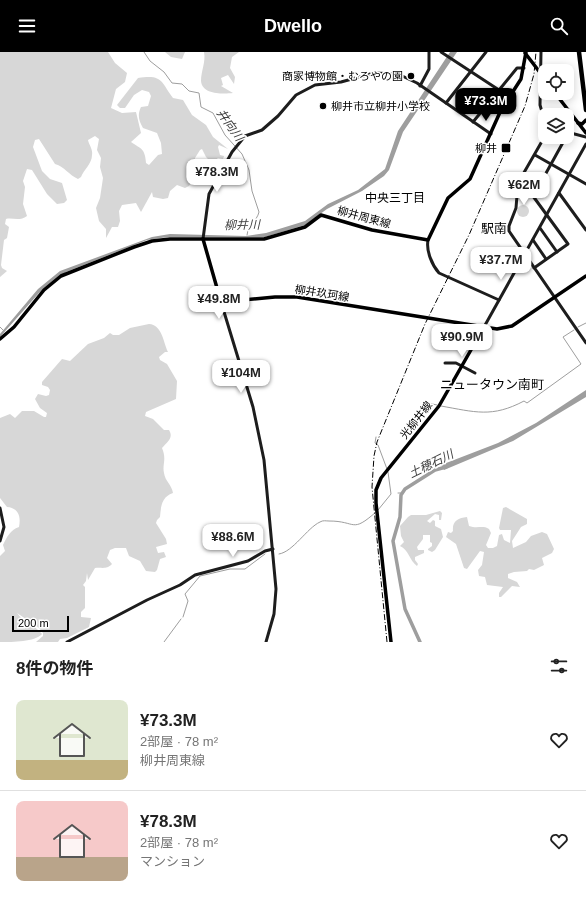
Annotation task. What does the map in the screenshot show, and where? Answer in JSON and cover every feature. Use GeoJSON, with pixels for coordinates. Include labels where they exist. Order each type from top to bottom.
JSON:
{"type":"FeatureCollection","features":[{"type":"Feature","properties":{"kind":"highway"},"geometry":{"type":"LineString","coordinates":[[580,52],[586,110]]}},
{"type":"Feature","properties":{"kind":"main road"},"geometry":{"type":"LineString","coordinates":[[428,240],[448,198],[470,179],[501,110],[521,78],[524,68],[525,52]]}},
{"type":"Feature","properties":{"kind":"main road"},"geometry":{"type":"LineString","coordinates":[[525,52],[538,70]]}},
{"type":"Feature","properties":{"kind":"main road"},"geometry":{"type":"LineString","coordinates":[[560,100],[586,133]]}},
{"type":"Feature","properties":{"kind":"main road"},"geometry":{"type":"LineString","coordinates":[[577,122],[582,124],[586,120]]}},
{"type":"Feature","properties":{"kind":"main road","name":"柳井周東線"},"geometry":{"type":"LineString","coordinates":[[0,340],[14,327],[44,290],[62,276],[147,243],[170,239],[203,237],[264,239],[305,227],[321,215],[372,230],[428,240]]}},
{"type":"Feature","properties":{"kind":"main road"},"geometry":{"type":"LineString","coordinates":[[203,237],[221,302]]}},
{"type":"Feature","properties":{"kind":"main road"},"geometry":{"type":"LineString","coordinates":[[484,327],[502,330],[512,326],[586,276]]}},
{"type":"Feature","properties":{"kind":"main road","name":"柳井玖珂線"},"geometry":{"type":"LineString","coordinates":[[221,302],[289,297],[484,327]]}},
{"type":"Feature","properties":{"kind":"main road","name":"光柳井線"},"geometry":{"type":"LineString","coordinates":[[391,642],[377,511],[377,485],[439,406],[484,327]]}},
{"type":"Feature","properties":{"kind":"street"},"geometry":{"type":"LineString","coordinates":[[422,87],[428,69],[429,52]]}},
{"type":"Feature","properties":{"kind":"street"},"geometry":{"type":"LineString","coordinates":[[442,52],[499,90]]}},
{"type":"Feature","properties":{"kind":"street"},"geometry":{"type":"LineString","coordinates":[[446,103],[486,52]]}},
{"type":"Feature","properties":{"kind":"street"},"geometry":{"type":"LineString","coordinates":[[541,52],[541,108]]}},
{"type":"Feature","properties":{"kind":"street"},"geometry":{"type":"LineString","coordinates":[[474,122],[517,68],[524,68]]}},
{"type":"Feature","properties":{"kind":"street"},"geometry":{"type":"LineString","coordinates":[[203,237],[208,194],[227,159],[243,138],[262,130],[285,110],[299,93],[315,85],[341,82],[361,75],[381,72],[398,74],[422,87],[490,134]]}},
{"type":"Feature","properties":{"kind":"street"},"geometry":{"type":"LineString","coordinates":[[576,134],[580,131],[581,127]]}},
{"type":"Feature","properties":{"kind":"street"},"geometry":{"type":"LineString","coordinates":[[576,134],[586,137]]}},
{"type":"Feature","properties":{"kind":"street"},"geometry":{"type":"LineString","coordinates":[[541,144],[520,179],[516,208],[509,226],[509,231],[586,343]]}},
{"type":"Feature","properties":{"kind":"street"},"geometry":{"type":"LineString","coordinates":[[540,184],[562,144]]}},
{"type":"Feature","properties":{"kind":"street"},"geometry":{"type":"LineString","coordinates":[[484,327],[586,144]]}},
{"type":"Feature","properties":{"kind":"street"},"geometry":{"type":"LineString","coordinates":[[535,155],[586,184]]}},
{"type":"Feature","properties":{"kind":"street"},"geometry":{"type":"LineString","coordinates":[[517,193],[530,192],[546,216],[568,244],[534,268]]}},
{"type":"Feature","properties":{"kind":"street"},"geometry":{"type":"LineString","coordinates":[[559,193],[586,230]]}},
{"type":"Feature","properties":{"kind":"street"},"geometry":{"type":"LineString","coordinates":[[540,228],[557,252]]}},
{"type":"Feature","properties":{"kind":"street"},"geometry":{"type":"LineString","coordinates":[[428,240],[428,251],[435,268],[439,273],[499,300]]}},
{"type":"Feature","properties":{"kind":"street"},"geometry":{"type":"LineString","coordinates":[[533,240],[546,259]]}},
{"type":"Feature","properties":{"kind":"street"},"geometry":{"type":"LineString","coordinates":[[221,302],[253,407],[262,448],[273,549],[276,597],[274,614],[266,642]]}},
{"type":"Feature","properties":{"kind":"street"},"geometry":{"type":"LineString","coordinates":[[445,363],[456,363],[475,373]]}},
{"type":"Feature","properties":{"kind":"street"},"geometry":{"type":"LineString","coordinates":[[0,508],[4,527],[0,540]]}},
{"type":"Feature","properties":{"kind":"street"},"geometry":{"type":"LineString","coordinates":[[67,642],[147,600],[180,585],[195,575],[248,561],[265,551],[273,549]]}},
{"type":"Feature","properties":{"kind":"shaded area"},"geometry":{"type":"Polygon","coordinates":[[[0,52],[108,52],[115,63],[127,73],[125,82],[116,89],[111,108],[122,113],[136,112],[141,133],[131,142],[142,150],[145,154],[146,163],[149,165],[158,155],[162,154],[161,143],[157,133],[143,128],[140,123],[139,113],[141,107],[148,106],[151,96],[149,92],[142,90],[134,95],[125,108],[120,108],[117,105],[138,78],[152,77],[160,80],[173,98],[183,100],[192,115],[206,125],[213,137],[228,149],[219,145],[220,155],[224,156],[223,159],[218,158],[212,163],[206,157],[202,149],[200,150],[195,158],[196,172],[189,186],[185,188],[177,185],[170,191],[168,198],[163,199],[153,197],[152,192],[141,212],[136,203],[122,205],[119,211],[120,221],[118,227],[112,227],[106,238],[106,229],[99,221],[96,208],[100,198],[103,178],[100,167],[101,158],[97,150],[99,139],[95,136],[88,140],[92,151],[92,158],[81,177],[78,179],[62,167],[55,164],[39,139],[35,140],[33,147],[42,171],[50,179],[62,183],[67,200],[64,203],[57,204],[47,194],[32,170],[27,169],[23,181],[25,187],[23,204],[27,216],[21,219],[6,219],[5,224],[9,227],[7,238],[4,240],[1,265],[2,268],[7,271],[0,277],[0,52]]]}},
{"type":"Feature","properties":{"kind":"shaded area"},"geometry":{"type":"Polygon","coordinates":[[[165,52],[185,52],[182,59],[171,57],[165,52]]]}},
{"type":"Feature","properties":{"kind":"shaded area"},"geometry":{"type":"Polygon","coordinates":[[[204,52],[239,52],[232,57],[230,68],[235,77],[234,84],[228,75],[221,78],[223,85],[221,86],[233,93],[214,93],[202,86],[201,81],[204,52]]]}},
{"type":"Feature","properties":{"kind":"shaded area"},"geometry":{"type":"Polygon","coordinates":[[[450,52],[457,52],[403,132],[389,170],[384,176],[362,191],[327,209],[305,225],[265,237],[168,237],[147,240],[66,272],[39,293],[0,337],[0,334],[38,289],[60,271],[152,237],[170,234],[246,236],[266,233],[305,221],[328,204],[358,190],[385,169],[398,131],[450,52]]]}},
{"type":"Feature","properties":{"kind":"shaded area"},"geometry":{"type":"Polygon","coordinates":[[[523,205],[527,207],[529,211],[527,215],[523,217],[519,215],[517,211],[519,207],[523,205]]]}},
{"type":"Feature","properties":{"kind":"shaded area"},"geometry":{"type":"Polygon","coordinates":[[[149,324],[157,327],[162,334],[168,352],[165,352],[159,357],[160,360],[167,364],[177,381],[176,399],[146,412],[145,416],[153,419],[164,430],[169,430],[171,435],[169,440],[162,448],[165,476],[173,493],[164,500],[161,506],[160,517],[156,523],[166,539],[167,544],[156,547],[158,553],[164,552],[166,557],[160,559],[155,572],[146,571],[140,561],[129,556],[126,548],[115,548],[110,550],[107,558],[112,564],[106,568],[95,568],[88,580],[87,573],[86,581],[83,585],[85,587],[85,608],[81,612],[81,617],[91,618],[89,627],[67,638],[60,639],[58,642],[36,642],[43,636],[43,633],[39,628],[17,613],[22,619],[42,634],[29,640],[0,642],[0,556],[5,551],[3,545],[7,537],[13,530],[19,527],[20,520],[17,511],[7,507],[0,498],[0,418],[10,414],[15,418],[22,411],[34,411],[46,417],[47,413],[40,408],[35,399],[38,394],[46,396],[49,395],[50,390],[48,387],[42,385],[42,382],[62,359],[70,361],[88,344],[104,338],[110,333],[113,335],[119,335],[130,328],[149,324]]]}},
{"type":"Feature","properties":{"kind":"shaded area"},"geometry":{"type":"Polygon","coordinates":[[[586,390],[586,397],[513,441],[444,470],[441,465],[498,443],[536,423],[586,390]]]}},
{"type":"Feature","properties":{"kind":"shaded area"},"geometry":{"type":"Polygon","coordinates":[[[506,507],[527,519],[527,524],[521,527],[512,541],[513,548],[526,542],[531,536],[542,532],[547,534],[554,549],[552,553],[542,558],[544,565],[534,570],[529,569],[527,571],[508,574],[508,578],[517,582],[520,587],[512,586],[501,597],[499,597],[499,593],[503,587],[487,585],[485,577],[479,576],[478,570],[482,565],[484,552],[480,551],[467,569],[464,568],[456,544],[446,537],[448,532],[451,533],[453,531],[456,521],[467,517],[469,526],[484,527],[489,529],[491,533],[486,545],[488,548],[497,546],[499,535],[502,534],[504,540],[510,543],[511,530],[500,530],[499,528],[503,508],[506,507]]]}},
{"type":"Feature","properties":{"kind":"shaded area"},"geometry":{"type":"Polygon","coordinates":[[[440,511],[442,513],[441,520],[439,520],[439,515],[435,514],[427,521],[430,523],[433,520],[435,521],[435,526],[441,529],[443,537],[435,550],[432,552],[428,550],[432,546],[432,543],[430,542],[430,535],[423,535],[423,539],[417,547],[418,550],[424,550],[424,553],[415,557],[418,564],[417,566],[405,550],[400,546],[404,542],[401,536],[400,526],[411,515],[426,515],[440,511]]]}},
{"type":"Feature","properties":{"kind":"waterway","name":"井向川"},"geometry":{"type":"LineString","coordinates":[[144,52],[150,61],[164,72],[172,83],[182,84],[189,91],[199,93],[201,107],[213,113],[225,135],[242,154],[249,170],[252,191],[259,212],[249,228],[247,235]]}},
{"type":"Feature","properties":{"kind":"waterway"},"geometry":{"type":"LineString","coordinates":[[578,327],[586,323]]}},
{"type":"Feature","properties":{"kind":"waterway","name":"柳井川"},"geometry":{"type":"LineString","coordinates":[[0,327],[4,331]]}},
{"type":"Feature","properties":{"kind":"waterway"},"geometry":{"type":"LineString","coordinates":[[441,406],[474,412],[493,412],[524,401],[527,403],[581,364],[563,337],[574,330]]}},
{"type":"Feature","properties":{"kind":"waterway"},"geometry":{"type":"LineString","coordinates":[[423,402],[437,405]]}},
{"type":"Feature","properties":{"kind":"waterway"},"geometry":{"type":"LineString","coordinates":[[376,437],[375,443],[378,445],[387,469]]}},
{"type":"Feature","properties":{"kind":"waterway","name":"土穂石川"},"geometry":{"type":"LineString","coordinates":[[420,642],[405,609],[393,541],[400,517],[401,495],[405,489],[435,470],[446,467]]}},
{"type":"Feature","properties":{"kind":"waterway"},"geometry":{"type":"LineString","coordinates":[[378,510],[391,494],[388,472]]}},
{"type":"Feature","properties":{"kind":"waterway"},"geometry":{"type":"LineString","coordinates":[[279,554],[295,545],[310,529],[321,521],[358,525],[376,512]]}},
{"type":"Feature","properties":{"kind":"waterway"},"geometry":{"type":"LineString","coordinates":[[183,617],[188,601],[185,594],[200,576],[230,569],[245,569],[265,554]]}},
{"type":"Feature","properties":{"kind":"waterway"},"geometry":{"type":"LineString","coordinates":[[164,642],[181,619]]}},
{"type":"Feature","properties":{"kind":"railway"},"geometry":{"type":"LineString","coordinates":[[387,642],[372,487],[374,456],[377,442],[425,324],[469,235],[525,106],[534,74],[536,52]]}},
{"type":"Feature","properties":{"kind":"place","name":"商家博物館・むろやの園"},"geometry":{"type":"Point","coordinates":[411,76]}},
{"type":"Feature","properties":{"kind":"place","name":"柳井市立柳井小学校"},"geometry":{"type":"Point","coordinates":[323,106]}},
{"type":"Feature","properties":{"kind":"place","name":"柳井"},"geometry":{"type":"Point","coordinates":[506,148]}},
{"type":"Feature","properties":{"kind":"district","name":"中央三丁目"},"geometry":{"type":"Point","coordinates":[395,198]}},
{"type":"Feature","properties":{"kind":"district","name":"駅南"},"geometry":{"type":"Point","coordinates":[494,228]}},
{"type":"Feature","properties":{"kind":"district","name":"ニュータウン南町"},"geometry":{"type":"Point","coordinates":[492,384]}}]}
